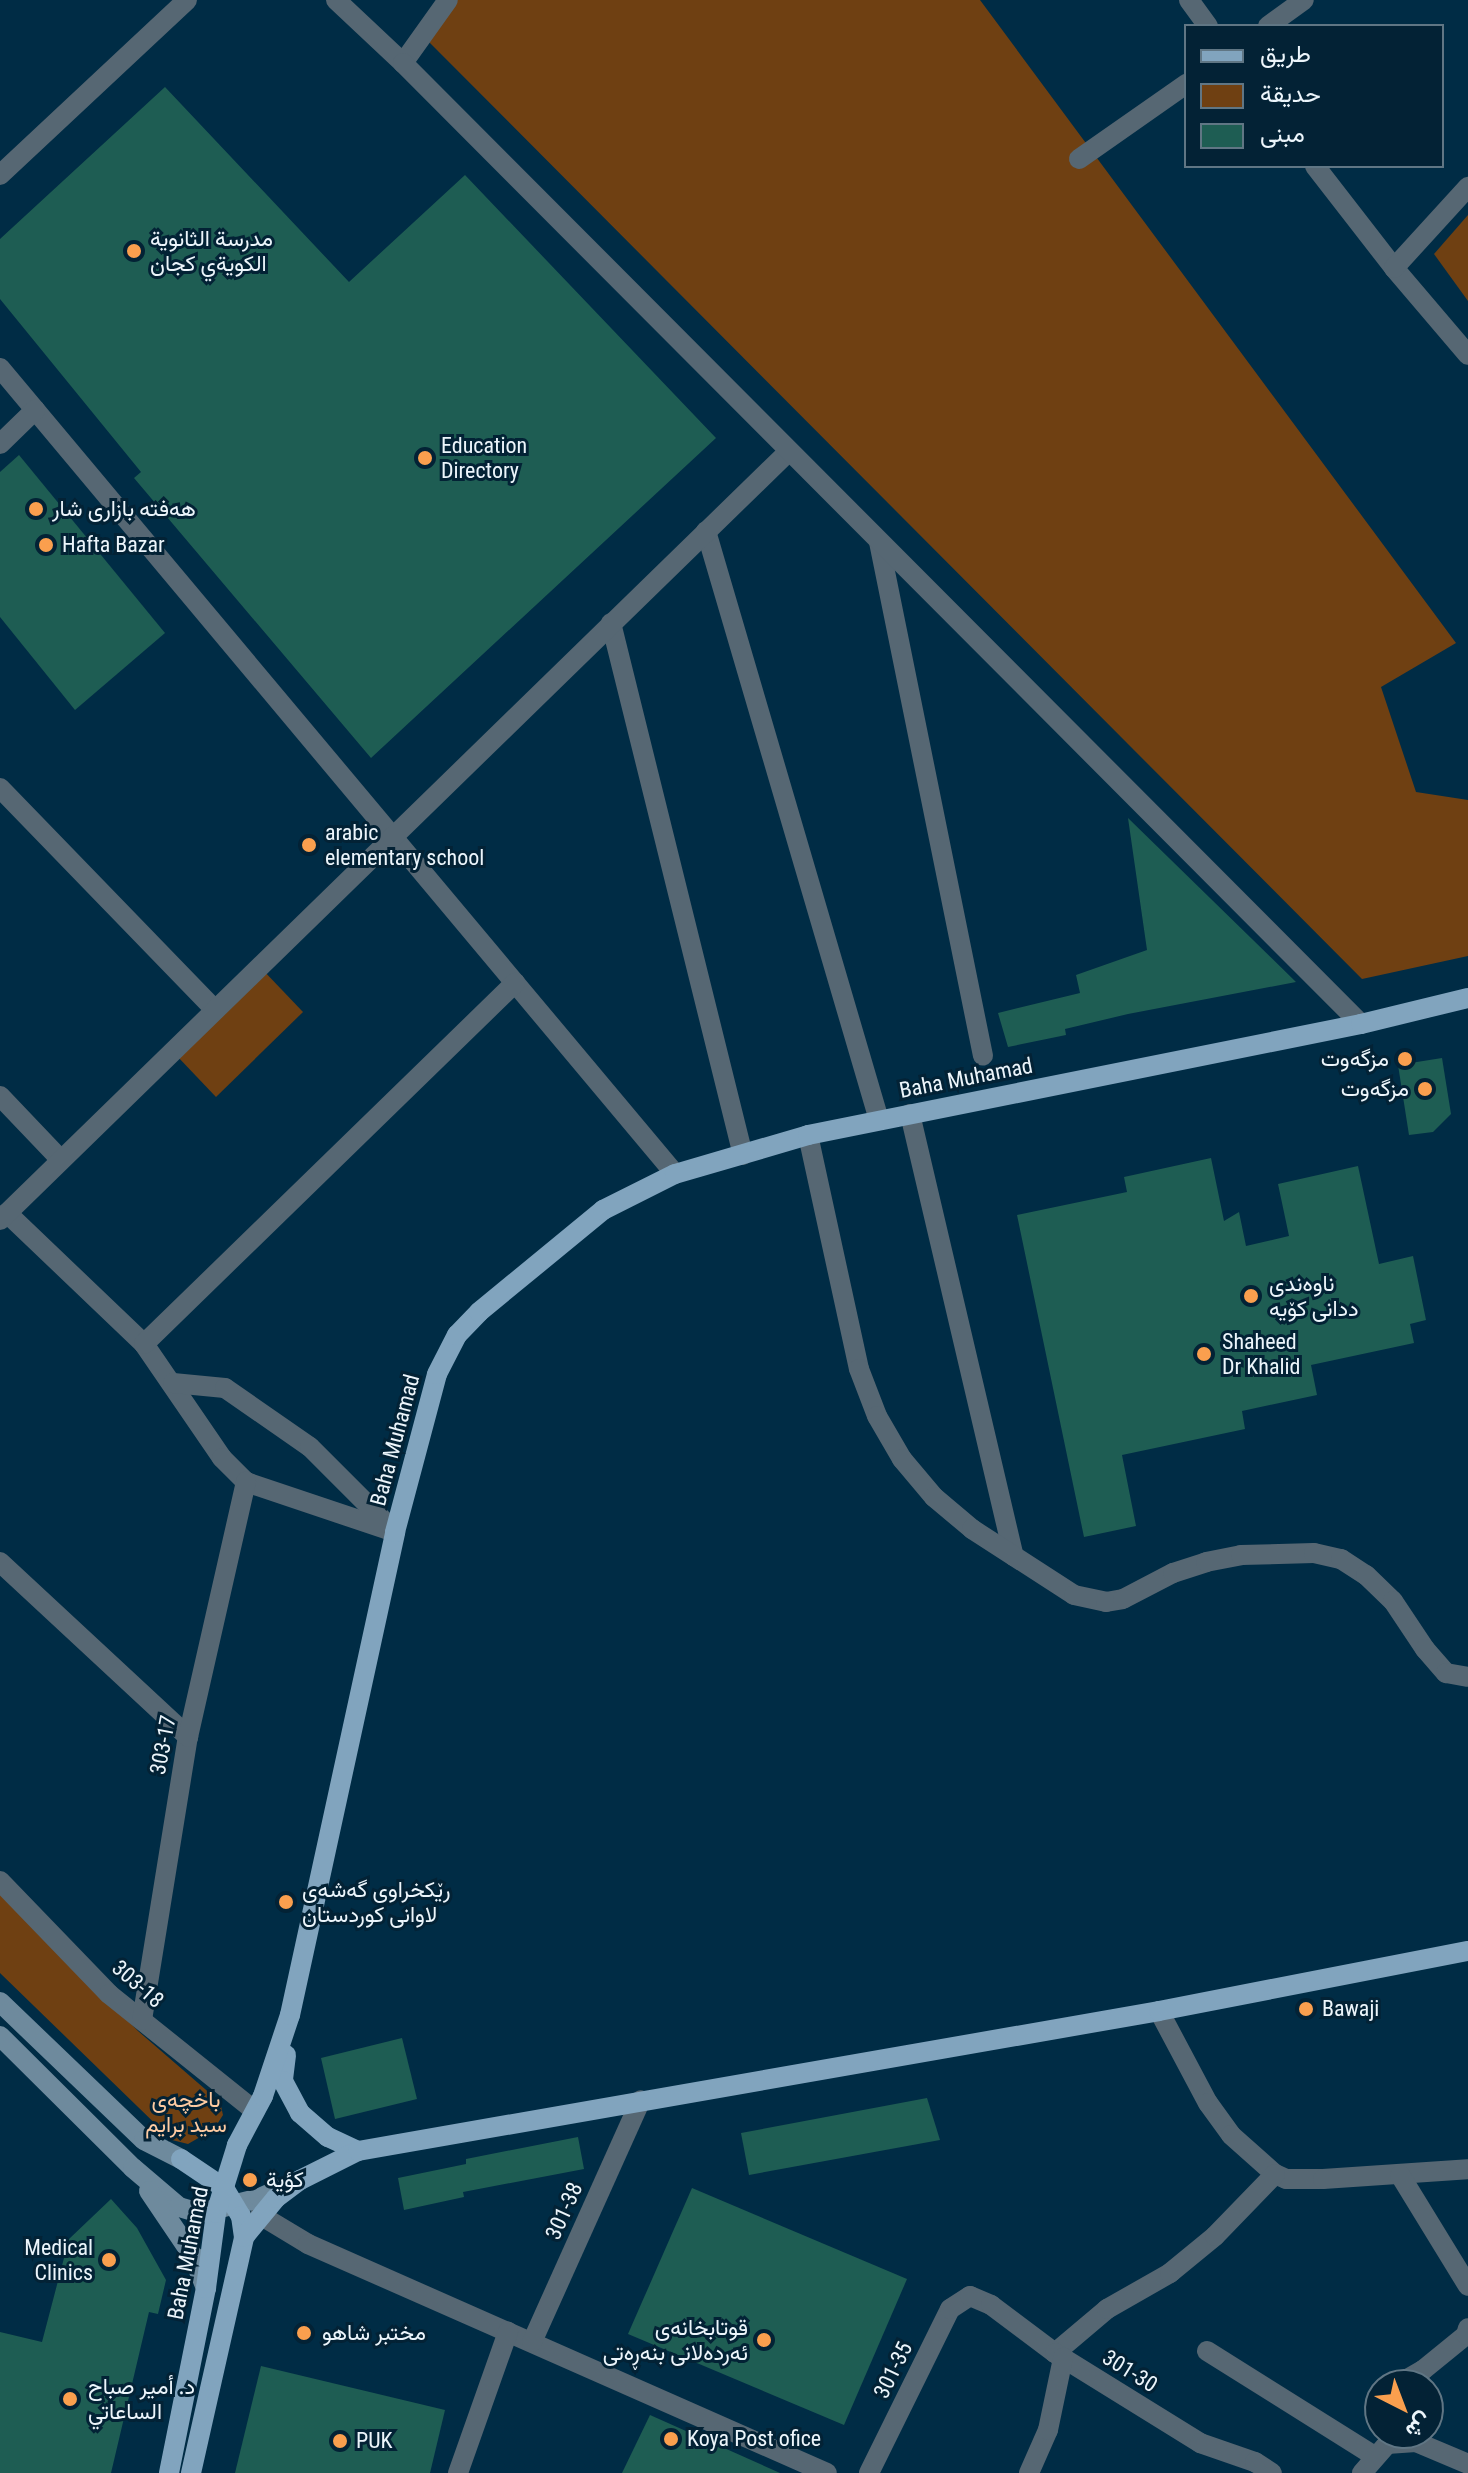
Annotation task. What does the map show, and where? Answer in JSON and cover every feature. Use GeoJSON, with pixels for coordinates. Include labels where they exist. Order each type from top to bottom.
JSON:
{"type":"FeatureCollection","features":[{"type":"Feature","properties":{"kind":"main road","name":"Baha Muhamad"},"geometry":{"type":"LineString","coordinates":[[169,2473],[210,2256],[237,2145],[255,2111],[290,2015],[395,1532],[437,1374],[457,1335],[498,1295],[603,1210],[675,1174],[808,1135],[1361,1024],[1468,998]]}},
{"type":"Feature","properties":{"kind":"main road"},"geometry":{"type":"LineString","coordinates":[[0,2036],[133,2168],[179,2207],[200,2213],[225,2200],[300,2180],[358,2151],[1159,2011],[1468,1951]]}},
{"type":"Feature","properties":{"kind":"main road"},"geometry":{"type":"LineString","coordinates":[[0,2002],[144,2140],[181,2159],[225,2200],[241,2216],[244,2237]]}},
{"type":"Feature","properties":{"kind":"main road"},"geometry":{"type":"LineString","coordinates":[[290,2015],[283,2081],[300,2113],[328,2137],[358,2151]]}},
{"type":"Feature","properties":{"kind":"main road"},"geometry":{"type":"LineString","coordinates":[[181,2159],[201,2163],[220,2160],[237,2145]]}},
{"type":"Feature","properties":{"kind":"main road"},"geometry":{"type":"LineString","coordinates":[[133,2168],[193,2256],[206,2288]]}},
{"type":"Feature","properties":{"kind":"main road"},"geometry":{"type":"LineString","coordinates":[[191,2473],[244,2237],[260,2215],[300,2180]]}},
{"type":"Feature","properties":{"kind":"main road"},"geometry":{"type":"LineString","coordinates":[[210,2256],[222,2247],[232,2248],[238,2260]]}},
{"type":"Feature","properties":{"kind":"street"},"geometry":{"type":"LineString","coordinates":[[0,175],[187,0]]}},
{"type":"Feature","properties":{"kind":"street"},"geometry":{"type":"LineString","coordinates":[[336,0],[403,63],[1361,1024]]}},
{"type":"Feature","properties":{"kind":"street"},"geometry":{"type":"LineString","coordinates":[[403,63],[448,0]]}},
{"type":"Feature","properties":{"kind":"street"},"geometry":{"type":"LineString","coordinates":[[1189,0],[1207,24]]}},
{"type":"Feature","properties":{"kind":"street"},"geometry":{"type":"LineString","coordinates":[[1271,24],[1304,0]]}},
{"type":"Feature","properties":{"kind":"street"},"geometry":{"type":"LineString","coordinates":[[1079,159],[1184,85]]}},
{"type":"Feature","properties":{"kind":"street"},"geometry":{"type":"LineString","coordinates":[[1317,168],[1394,268],[1468,355]]}},
{"type":"Feature","properties":{"kind":"street"},"geometry":{"type":"LineString","coordinates":[[1394,268],[1468,187]]}},
{"type":"Feature","properties":{"kind":"street"},"geometry":{"type":"LineString","coordinates":[[0,368],[675,1174]]}},
{"type":"Feature","properties":{"kind":"street"},"geometry":{"type":"LineString","coordinates":[[0,444],[35,410]]}},
{"type":"Feature","properties":{"kind":"street"},"geometry":{"type":"LineString","coordinates":[[395,1532],[246,1482],[222,1458],[144,1344],[4,1216],[788,452]]}},
{"type":"Feature","properties":{"kind":"street"},"geometry":{"type":"LineString","coordinates":[[706,531],[879,1120]]}},
{"type":"Feature","properties":{"kind":"street"},"geometry":{"type":"LineString","coordinates":[[879,542],[983,1056]]}},
{"type":"Feature","properties":{"kind":"street"},"geometry":{"type":"LineString","coordinates":[[611,623],[743,1155]]}},
{"type":"Feature","properties":{"kind":"street"},"geometry":{"type":"LineString","coordinates":[[0,788],[215,1010]]}},
{"type":"Feature","properties":{"kind":"street"},"geometry":{"type":"LineString","coordinates":[[144,1344],[515,983]]}},
{"type":"Feature","properties":{"kind":"street"},"geometry":{"type":"LineString","coordinates":[[0,1096],[61,1160]]}},
{"type":"Feature","properties":{"kind":"street"},"geometry":{"type":"LineString","coordinates":[[910,1114],[1014,1556]]}},
{"type":"Feature","properties":{"kind":"street"},"geometry":{"type":"LineString","coordinates":[[808,1135],[859,1369],[877,1416],[902,1459],[934,1497],[972,1529],[1074,1595],[1106,1602],[1131,1596],[1195,1566],[1241,1555],[1314,1553],[1341,1559],[1366,1575],[1393,1601],[1425,1649],[1446,1673],[1468,1677]]}},
{"type":"Feature","properties":{"kind":"street"},"geometry":{"type":"LineString","coordinates":[[173,1383],[225,1388],[310,1447],[395,1532]]}},
{"type":"Feature","properties":{"kind":"street","name":"303-17"},"geometry":{"type":"LineString","coordinates":[[142,2020],[188,1737],[246,1482]]}},
{"type":"Feature","properties":{"kind":"street"},"geometry":{"type":"LineString","coordinates":[[0,1562],[188,1737]]}},
{"type":"Feature","properties":{"kind":"street","name":"303-18"},"geometry":{"type":"LineString","coordinates":[[0,1881],[109,1994],[255,2111]]}},
{"type":"Feature","properties":{"kind":"street"},"geometry":{"type":"LineString","coordinates":[[1159,2011],[1208,2103],[1231,2135],[1275,2174],[1286,2179],[1468,2169]]}},
{"type":"Feature","properties":{"kind":"street","name":"301-38"},"geometry":{"type":"LineString","coordinates":[[532,2342],[641,2100]]}},
{"type":"Feature","properties":{"kind":"street"},"geometry":{"type":"LineString","coordinates":[[1029,2473],[1048,2430],[1059,2356],[1107,2309],[1170,2273],[1215,2236],[1275,2174]]}},
{"type":"Feature","properties":{"kind":"street"},"geometry":{"type":"LineString","coordinates":[[1400,2175],[1468,2286]]}},
{"type":"Feature","properties":{"kind":"street"},"geometry":{"type":"LineString","coordinates":[[260,2215],[308,2244],[827,2473]]}},
{"type":"Feature","properties":{"kind":"street","name":"301-30"},"geometry":{"type":"LineString","coordinates":[[970,2296],[991,2305],[1059,2356],[1200,2443],[1255,2462],[1272,2473]]}},
{"type":"Feature","properties":{"kind":"street","name":"301-35"},"geometry":{"type":"LineString","coordinates":[[869,2473],[950,2309],[970,2296]]}},
{"type":"Feature","properties":{"kind":"street"},"geometry":{"type":"LineString","coordinates":[[1422,2369],[1466,2335],[1468,2328]]}},
{"type":"Feature","properties":{"kind":"street"},"geometry":{"type":"LineString","coordinates":[[458,2473],[508,2332]]}},
{"type":"Feature","properties":{"kind":"street"},"geometry":{"type":"LineString","coordinates":[[1207,2351],[1364,2435]]}},
{"type":"Feature","properties":{"kind":"street"},"geometry":{"type":"LineString","coordinates":[[1362,2473],[1380,2449]]}},
{"type":"Feature","properties":{"kind":"street"},"geometry":{"type":"LineString","coordinates":[[1433,2449],[1468,2464]]}},
{"type":"Feature","properties":{"kind":"green space"},"geometry":{"type":"Polygon","coordinates":[[[457,0],[980,0],[1456,643],[1381,687],[1416,792],[1468,800],[1468,956],[1362,979],[428,41],[457,0]]]}},
{"type":"Feature","properties":{"kind":"green space"},"geometry":{"type":"Polygon","coordinates":[[[1468,215],[1468,301],[1434,254],[1468,215]]]}},
{"type":"Feature","properties":{"kind":"green space"},"geometry":{"type":"Polygon","coordinates":[[[261,968],[303,1012],[216,1097],[177,1056],[261,968]]]}},
{"type":"Feature","properties":{"kind":"green space","name":"باخچه‌ی سید برایم"},"geometry":{"type":"Polygon","coordinates":[[[0,1890],[138,2031],[220,2102],[223,2115],[214,2129],[188,2144],[172,2140],[0,1973],[0,1890]]]}},
{"type":"Feature","properties":{"kind":"building","name":"Education Directory"},"geometry":{"type":"Polygon","coordinates":[[[165,87],[349,282],[465,175],[716,438],[371,758],[134,478],[141,472],[0,299],[0,239],[165,87]]]}},
{"type":"Feature","properties":{"kind":"building","name":"Hafta Bazar"},"geometry":{"type":"Polygon","coordinates":[[[19,455],[165,633],[75,710],[0,617],[0,472],[19,455]]]}},
{"type":"Feature","properties":{"kind":"building"},"geometry":{"type":"Polygon","coordinates":[[[1128,818],[1296,982],[1128,1014],[1065,1029],[1066,1035],[1008,1047],[998,1013],[1080,993],[1076,975],[1147,950],[1128,818]]]}},
{"type":"Feature","properties":{"kind":"building","name":"مزگه‌وت"},"geometry":{"type":"Polygon","coordinates":[[[1442,1058],[1451,1114],[1433,1132],[1409,1135],[1398,1065],[1442,1058]]]}},
{"type":"Feature","properties":{"kind":"building","name":"Shaheed Dr Khalid"},"geometry":{"type":"Polygon","coordinates":[[[1211,1158],[1224,1221],[1239,1212],[1246,1246],[1289,1236],[1278,1184],[1358,1166],[1379,1264],[1413,1256],[1426,1320],[1410,1324],[1414,1343],[1311,1365],[1317,1395],[1242,1411],[1245,1429],[1122,1455],[1136,1526],[1084,1537],[1017,1215],[1127,1192],[1124,1177],[1211,1158]]]}},
{"type":"Feature","properties":{"kind":"building"},"geometry":{"type":"Polygon","coordinates":[[[402,2038],[417,2099],[335,2119],[321,2058],[402,2038]]]}},
{"type":"Feature","properties":{"kind":"building"},"geometry":{"type":"Polygon","coordinates":[[[927,2098],[940,2140],[749,2175],[741,2133],[927,2098]]]}},
{"type":"Feature","properties":{"kind":"building"},"geometry":{"type":"Polygon","coordinates":[[[578,2137],[584,2169],[463,2192],[464,2197],[404,2210],[398,2178],[466,2164],[466,2159],[578,2137]]]}},
{"type":"Feature","properties":{"kind":"building"},"geometry":{"type":"Polygon","coordinates":[[[692,2188],[907,2279],[844,2425],[628,2334],[692,2188]]]}},
{"type":"Feature","properties":{"kind":"building"},"geometry":{"type":"Polygon","coordinates":[[[111,2199],[137,2228],[166,2280],[158,2314],[149,2312],[111,2473],[0,2473],[0,2332],[42,2342],[69,2239],[111,2199]]]}},
{"type":"Feature","properties":{"kind":"building","name":"PUK"},"geometry":{"type":"Polygon","coordinates":[[[261,2366],[445,2410],[430,2473],[235,2473],[261,2366]]]}},
{"type":"Feature","properties":{"kind":"building","name":"Koya Post ofice"},"geometry":{"type":"Polygon","coordinates":[[[650,2415],[780,2473],[622,2473],[650,2415]]]}},
{"type":"Feature","properties":{"kind":"place","name":"مدرسة الثانوية الكويةي كجان"},"geometry":{"type":"Point","coordinates":[134,251]}},
{"type":"Feature","properties":{"kind":"place","name":"Education Directory"},"geometry":{"type":"Point","coordinates":[425,458]}},
{"type":"Feature","properties":{"kind":"place","name":"هەفتە بازاری شار"},"geometry":{"type":"Point","coordinates":[36,509]}},
{"type":"Feature","properties":{"kind":"place","name":"Hafta Bazar"},"geometry":{"type":"Point","coordinates":[46,545]}},
{"type":"Feature","properties":{"kind":"place","name":"arabic elementary school"},"geometry":{"type":"Point","coordinates":[309,845]}},
{"type":"Feature","properties":{"kind":"place","name":"مزگەوت"},"geometry":{"type":"Point","coordinates":[1405,1059]}},
{"type":"Feature","properties":{"kind":"place","name":"مزگه‌وت"},"geometry":{"type":"Point","coordinates":[1425,1089]}},
{"type":"Feature","properties":{"kind":"place","name":"ناوەندی ددانی کۆیە"},"geometry":{"type":"Point","coordinates":[1251,1296]}},
{"type":"Feature","properties":{"kind":"place","name":"Shaheed Dr Khalid"},"geometry":{"type":"Point","coordinates":[1204,1354]}},
{"type":"Feature","properties":{"kind":"place","name":"رێكخراوی گه‌شه‌ی لاوانی كوردستان"},"geometry":{"type":"Point","coordinates":[286,1902]}},
{"type":"Feature","properties":{"kind":"place","name":"Bawaji"},"geometry":{"type":"Point","coordinates":[1306,2009]}},
{"type":"Feature","properties":{"kind":"place","name":"كؤية"},"geometry":{"type":"Point","coordinates":[250,2180]}},
{"type":"Feature","properties":{"kind":"place","name":"Medical Clinics"},"geometry":{"type":"Point","coordinates":[109,2260]}},
{"type":"Feature","properties":{"kind":"place","name":"مختبر شاهو"},"geometry":{"type":"Point","coordinates":[304,2333]}},
{"type":"Feature","properties":{"kind":"place","name":"قوتابخانه‌ی ئه‌رده‌لانی بنه‌ڕه‌تی"},"geometry":{"type":"Point","coordinates":[764,2340]}},
{"type":"Feature","properties":{"kind":"place","name":"د. أمير صباح الساعاتي"},"geometry":{"type":"Point","coordinates":[70,2399]}},
{"type":"Feature","properties":{"kind":"place","name":"Koya Post ofice"},"geometry":{"type":"Point","coordinates":[671,2439]}},
{"type":"Feature","properties":{"kind":"place","name":"PUK"},"geometry":{"type":"Point","coordinates":[340,2441]}}]}
